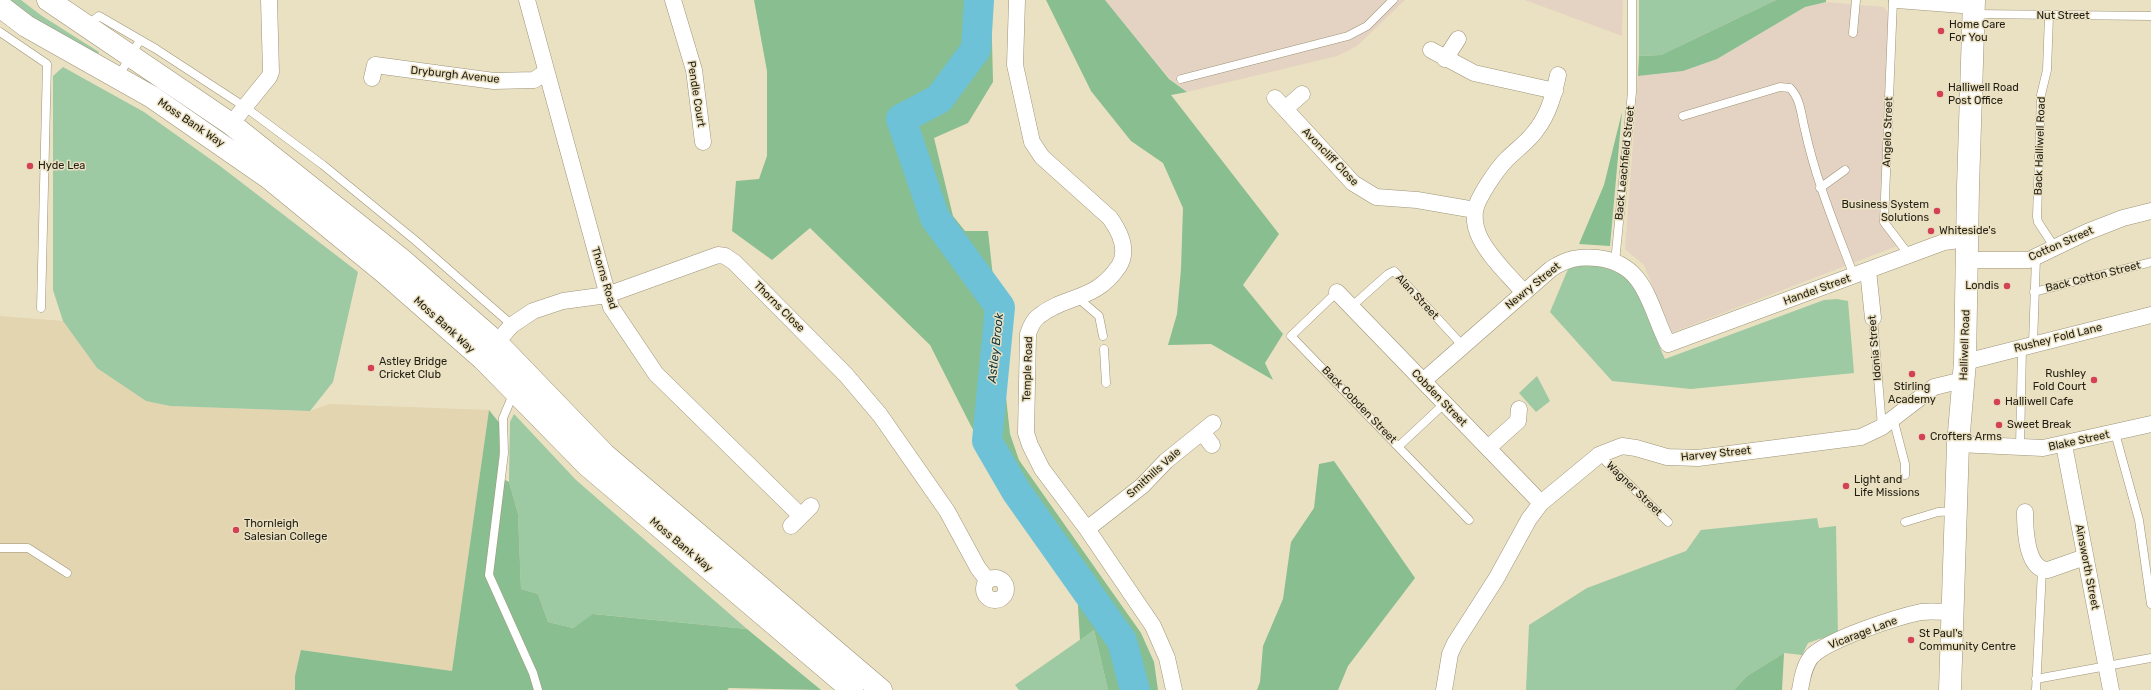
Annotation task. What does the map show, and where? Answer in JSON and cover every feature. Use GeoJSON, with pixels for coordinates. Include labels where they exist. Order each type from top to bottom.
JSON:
{"type":"FeatureCollection","features":[{"type":"Feature","properties":{"kind":"main road","name":"Moss Bank Way"},"geometry":{"type":"LineString","coordinates":[[48,0],[85,26],[135,48],[401,259],[496,342],[604,454],[881,690]]}},
{"type":"Feature","properties":{"kind":"main road","name":"Moss Bank Way"},"geometry":{"type":"LineString","coordinates":[[0,6],[26,26],[152,97],[199,128],[269,178],[385,273],[483,359],[587,465],[852,690]]}},
{"type":"Feature","properties":{"kind":"main road","name":"Halliwell Road"},"geometry":{"type":"LineString","coordinates":[[1950,690],[1958,444],[1964,371],[1974,7]]}},
{"type":"Feature","properties":{"kind":"street"},"geometry":{"type":"LineString","coordinates":[[231,124],[271,72],[269,0]]}},
{"type":"Feature","properties":{"kind":"street","name":"Thorns Road"},"geometry":{"type":"LineString","coordinates":[[527,0],[607,295],[613,311],[656,374],[801,516]]}},
{"type":"Feature","properties":{"kind":"street","name":"Pendle Court"},"geometry":{"type":"LineString","coordinates":[[673,0],[694,70],[703,142]]}},
{"type":"Feature","properties":{"kind":"street","name":"Temple Road"},"geometry":{"type":"LineString","coordinates":[[1017,0],[1015,65],[1032,142],[1042,157],[1110,218],[1117,227],[1124,250],[1123,260],[1110,279],[1078,298],[1046,311],[1037,317],[1029,330],[1026,433],[1042,469],[1087,528],[1153,626],[1167,658],[1174,690]]}},
{"type":"Feature","properties":{"kind":"street"},"geometry":{"type":"LineString","coordinates":[[1896,0],[1974,7]]}},
{"type":"Feature","properties":{"kind":"street"},"geometry":{"type":"LineString","coordinates":[[1445,59],[1458,39]]}},
{"type":"Feature","properties":{"kind":"street"},"geometry":{"type":"LineString","coordinates":[[1430,50],[1474,73],[1556,83],[1548,110],[1536,131],[1506,160],[1495,174],[1475,210],[1475,224],[1480,238],[1492,257],[1524,293]]}},
{"type":"Feature","properties":{"kind":"street","name":"Dryburgh Avenue"},"geometry":{"type":"LineString","coordinates":[[372,78],[375,66],[494,81],[534,80],[546,72]]}},
{"type":"Feature","properties":{"kind":"street","name":"Avoncliff Close"},"geometry":{"type":"LineString","coordinates":[[1302,94],[1280,104],[1353,183],[1366,192],[1376,197],[1417,200],[1475,210]]}},
{"type":"Feature","properties":{"kind":"street","name":"Cotton Street"},"geometry":{"type":"LineString","coordinates":[[1967,250],[2024,261],[2036,258],[2116,221],[2151,211]]}},
{"type":"Feature","properties":{"kind":"street","name":"Handel Street"},"geometry":{"type":"LineString","coordinates":[[1668,344],[1944,242],[1967,250]]}},
{"type":"Feature","properties":{"kind":"street","name":"Thorns Close"},"geometry":{"type":"LineString","coordinates":[[483,359],[512,325],[533,311],[548,305],[607,295],[718,255],[725,256],[734,262],[846,375],[880,415],[947,511],[978,568],[988,581]]}},
{"type":"Feature","properties":{"kind":"street","name":"Newry Street"},"geometry":{"type":"LineString","coordinates":[[1423,381],[1462,345],[1551,269],[1571,258],[1584,256],[1615,262],[1630,270],[1645,288],[1668,344]]}},
{"type":"Feature","properties":{"kind":"street","name":"Idonia Street"},"geometry":{"type":"LineString","coordinates":[[1861,273],[1873,318]]}},
{"type":"Feature","properties":{"kind":"street","name":"Cobden Street"},"geometry":{"type":"LineString","coordinates":[[1337,292],[1541,503]]}},
{"type":"Feature","properties":{"kind":"street","name":"Rushey Fold Lane"},"geometry":{"type":"LineString","coordinates":[[1964,371],[2027,346],[2151,315]]}},
{"type":"Feature","properties":{"kind":"street","name":"Harvey Street"},"geometry":{"type":"LineString","coordinates":[[1444,690],[1450,654],[1455,643],[1496,579],[1529,519],[1541,503],[1599,456],[1622,446],[1636,448],[1667,457],[1698,458],[1861,437],[1887,422],[1934,387],[1964,371]]}},
{"type":"Feature","properties":{"kind":"street"},"geometry":{"type":"LineString","coordinates":[[1488,448],[1518,421],[1519,409]]}},
{"type":"Feature","properties":{"kind":"street","name":"Blake Street"},"geometry":{"type":"LineString","coordinates":[[1958,444],[2043,448],[2064,445],[2151,424]]}},
{"type":"Feature","properties":{"kind":"street","name":"Smithills Vale"},"geometry":{"type":"LineString","coordinates":[[1087,528],[1142,486],[1166,460],[1207,428],[1212,445]]}},
{"type":"Feature","properties":{"kind":"street","name":"Ainsworth Street"},"geometry":{"type":"LineString","coordinates":[[2064,445],[2111,690]]}},
{"type":"Feature","properties":{"kind":"street"},"geometry":{"type":"LineString","coordinates":[[2025,512],[2027,543],[2038,567],[2042,570],[2048,570],[2085,556]]}},
{"type":"Feature","properties":{"kind":"street","name":"Vicarage Lane"},"geometry":{"type":"LineString","coordinates":[[1800,690],[1805,667],[1812,656],[1824,647],[1854,634],[1910,615],[1923,612],[1952,612]]}},
{"type":"Feature","properties":{"kind":"lane"},"geometry":{"type":"LineString","coordinates":[[1181,79],[1353,34],[1367,26],[1393,0]]}},
{"type":"Feature","properties":{"kind":"lane","name":"Back Leachfield Street"},"geometry":{"type":"LineString","coordinates":[[1615,262],[1632,92],[1632,0]]}},
{"type":"Feature","properties":{"kind":"lane"},"geometry":{"type":"LineString","coordinates":[[1854,33],[1856,0]]}},
{"type":"Feature","properties":{"kind":"lane","name":"Angelo Street"},"geometry":{"type":"LineString","coordinates":[[1893,0],[1884,222],[1909,254]]}},
{"type":"Feature","properties":{"kind":"lane","name":"Nut Street"},"geometry":{"type":"LineString","coordinates":[[1974,7],[2049,16],[2151,16]]}},
{"type":"Feature","properties":{"kind":"lane","name":"Back Halliwell Road"},"geometry":{"type":"LineString","coordinates":[[2049,16],[2048,70],[2041,95],[2037,217],[2038,222],[2055,248]]}},
{"type":"Feature","properties":{"kind":"lane"},"geometry":{"type":"LineString","coordinates":[[0,32],[47,64],[41,308]]}},
{"type":"Feature","properties":{"kind":"lane","name":"Moss Bank Way"},"geometry":{"type":"LineString","coordinates":[[135,48],[245,106],[323,165],[416,241],[512,325]]}},
{"type":"Feature","properties":{"kind":"lane"},"geometry":{"type":"LineString","coordinates":[[118,77],[135,48]]}},
{"type":"Feature","properties":{"kind":"lane"},"geometry":{"type":"LineString","coordinates":[[1683,116],[1780,87],[1790,88],[1797,95],[1809,149],[1820,188],[1861,273]]}},
{"type":"Feature","properties":{"kind":"lane"},"geometry":{"type":"LineString","coordinates":[[1820,188],[1845,170]]}},
{"type":"Feature","properties":{"kind":"lane"},"geometry":{"type":"LineString","coordinates":[[2020,447],[2027,346],[2034,292],[2036,258]]}},
{"type":"Feature","properties":{"kind":"lane","name":"Back Cotton Street"},"geometry":{"type":"LineString","coordinates":[[2034,292],[2151,262]]}},
{"type":"Feature","properties":{"kind":"lane","name":"Alan Street"},"geometry":{"type":"LineString","coordinates":[[1351,307],[1388,274],[1394,272],[1462,345]]}},
{"type":"Feature","properties":{"kind":"lane","name":"Back Cobden Street"},"geometry":{"type":"LineString","coordinates":[[1337,292],[1291,336],[1469,520]]}},
{"type":"Feature","properties":{"kind":"lane"},"geometry":{"type":"LineString","coordinates":[[1078,298],[1100,316],[1103,336]]}},
{"type":"Feature","properties":{"kind":"lane","name":"Idonia Street"},"geometry":{"type":"LineString","coordinates":[[1873,318],[1887,422],[1905,464],[1905,475]]}},
{"type":"Feature","properties":{"kind":"lane"},"geometry":{"type":"LineString","coordinates":[[1104,349],[1106,383]]}},
{"type":"Feature","properties":{"kind":"lane"},"geometry":{"type":"LineString","coordinates":[[520,367],[515,391],[504,418],[504,453],[489,575],[533,673],[538,690]]}},
{"type":"Feature","properties":{"kind":"lane"},"geometry":{"type":"LineString","coordinates":[[1399,446],[1444,404]]}},
{"type":"Feature","properties":{"kind":"lane"},"geometry":{"type":"LineString","coordinates":[[2115,433],[2139,520],[2151,604]]}},
{"type":"Feature","properties":{"kind":"lane","name":"Wagner Street"},"geometry":{"type":"LineString","coordinates":[[1599,456],[1668,522]]}},
{"type":"Feature","properties":{"kind":"lane"},"geometry":{"type":"LineString","coordinates":[[1905,522],[1938,512],[1956,511]]}},
{"type":"Feature","properties":{"kind":"lane"},"geometry":{"type":"LineString","coordinates":[[0,548],[28,548],[67,573]]}},
{"type":"Feature","properties":{"kind":"lane"},"geometry":{"type":"LineString","coordinates":[[2036,690],[2042,570]]}},
{"type":"Feature","properties":{"kind":"lane"},"geometry":{"type":"LineString","coordinates":[[2036,679],[2151,658]]}},
{"type":"Feature","properties":{"kind":"shaded area"},"geometry":{"type":"Polygon","coordinates":[[[1105,0],[1405,0],[1357,46],[1337,56],[1187,92],[1170,79],[1105,0]]]}},
{"type":"Feature","properties":{"kind":"shaded area"},"geometry":{"type":"Polygon","coordinates":[[[1525,0],[1623,0],[1622,36],[1525,0]]]}},
{"type":"Feature","properties":{"kind":"shaded area"},"geometry":{"type":"Polygon","coordinates":[[[1826,2],[1884,7],[1889,13],[1879,223],[1897,246],[1671,333],[1644,265],[1625,249],[1638,76],[1683,71],[1717,59],[1805,7],[1826,2]]]}},
{"type":"Feature","properties":{"kind":"shaded area","name":"Thornleigh Salesian College"},"geometry":{"type":"Polygon","coordinates":[[[0,316],[63,321],[97,368],[146,401],[170,406],[310,411],[329,404],[489,410],[452,671],[302,650],[295,676],[295,690],[0,690],[0,316]]]}},
{"type":"Feature","properties":{"kind":"green space"},"geometry":{"type":"Polygon","coordinates":[[[8,0],[21,0],[42,16],[99,52],[97,56],[38,22],[8,0]]]}},
{"type":"Feature","properties":{"kind":"green space"},"geometry":{"type":"Polygon","coordinates":[[[754,0],[991,0],[993,82],[968,123],[934,138],[953,216],[965,231],[988,231],[1010,434],[1019,460],[1141,633],[1154,662],[1158,690],[1108,690],[1094,630],[1080,640],[1077,589],[1014,499],[971,426],[930,345],[810,228],[772,260],[732,231],[736,181],[759,179],[767,156],[767,71],[754,0]]]}},
{"type":"Feature","properties":{"kind":"green space"},"geometry":{"type":"Polygon","coordinates":[[[1046,0],[1105,0],[1169,79],[1187,92],[1171,95],[1279,234],[1243,285],[1283,334],[1265,363],[1273,380],[1211,344],[1168,345],[1177,314],[1181,269],[1183,208],[1163,163],[1131,141],[1091,91],[1046,0]]]}},
{"type":"Feature","properties":{"kind":"green space"},"geometry":{"type":"Polygon","coordinates":[[[1639,0],[1776,0],[1661,55],[1639,56],[1639,0]]]}},
{"type":"Feature","properties":{"kind":"green space"},"geometry":{"type":"Polygon","coordinates":[[[1776,0],[1826,0],[1826,2],[1805,7],[1717,59],[1683,71],[1638,76],[1639,56],[1661,55],[1776,0]]]}},
{"type":"Feature","properties":{"kind":"green space"},"geometry":{"type":"Polygon","coordinates":[[[63,67],[144,112],[220,166],[358,272],[333,382],[310,411],[170,406],[146,401],[97,368],[63,321],[53,290],[53,76],[63,67]]]}},
{"type":"Feature","properties":{"kind":"green space"},"geometry":{"type":"Polygon","coordinates":[[[1622,112],[1610,246],[1579,244],[1604,185],[1622,112]]]}},
{"type":"Feature","properties":{"kind":"green space"},"geometry":{"type":"Polygon","coordinates":[[[1571,262],[1611,269],[1622,274],[1629,280],[1636,290],[1647,313],[1665,359],[1824,300],[1837,299],[1848,301],[1854,373],[1691,389],[1612,381],[1550,312],[1571,262]]]}},
{"type":"Feature","properties":{"kind":"green space"},"geometry":{"type":"Polygon","coordinates":[[[1537,376],[1550,401],[1536,412],[1519,393],[1537,376]]]}},
{"type":"Feature","properties":{"kind":"green space"},"geometry":{"type":"Polygon","coordinates":[[[489,410],[501,425],[498,476],[509,482],[518,514],[521,589],[538,594],[548,622],[573,628],[593,614],[747,629],[821,690],[729,688],[727,690],[295,690],[295,676],[301,650],[452,671],[489,410]]]}},
{"type":"Feature","properties":{"kind":"green space"},"geometry":{"type":"Polygon","coordinates":[[[514,414],[576,480],[747,629],[594,614],[573,628],[548,622],[538,594],[521,589],[518,514],[509,482],[510,422],[514,414]]]}},
{"type":"Feature","properties":{"kind":"green space"},"geometry":{"type":"Polygon","coordinates":[[[1334,461],[1415,578],[1348,666],[1338,690],[1257,690],[1260,682],[1263,646],[1283,599],[1291,542],[1314,508],[1319,464],[1334,461]]]}},
{"type":"Feature","properties":{"kind":"green space"},"geometry":{"type":"Polygon","coordinates":[[[1817,518],[1819,528],[1836,526],[1838,636],[1819,639],[1808,643],[1802,655],[1784,653],[1747,676],[1734,690],[1526,690],[1529,625],[1587,588],[1686,551],[1701,530],[1817,518]]]}},
{"type":"Feature","properties":{"kind":"green space"},"geometry":{"type":"Polygon","coordinates":[[[1094,630],[1108,690],[1019,690],[1015,685],[1094,630]]]}},
{"type":"Feature","properties":{"kind":"green space"},"geometry":{"type":"Polygon","coordinates":[[[1784,653],[1782,690],[1734,690],[1747,676],[1784,653]]]}},
{"type":"Feature","properties":{"kind":"waterway","name":"Astley Brook"},"geometry":{"type":"LineString","coordinates":[[979,0],[976,49],[939,99],[901,119],[935,218],[1000,307],[987,441],[1016,491],[1122,641],[1135,690]]}},
{"type":"Feature","properties":{"kind":"place","name":"Home Care For You"},"geometry":{"type":"Point","coordinates":[1941,31]}},
{"type":"Feature","properties":{"kind":"place","name":"Halliwell Road Post Office"},"geometry":{"type":"Point","coordinates":[1940,94]}},
{"type":"Feature","properties":{"kind":"place","name":"Hyde Lea"},"geometry":{"type":"Point","coordinates":[30,166]}},
{"type":"Feature","properties":{"kind":"place","name":"Business System Solutions"},"geometry":{"type":"Point","coordinates":[1937,211]}},
{"type":"Feature","properties":{"kind":"place","name":"Whiteside's"},"geometry":{"type":"Point","coordinates":[1931,231]}},
{"type":"Feature","properties":{"kind":"place","name":"Londis"},"geometry":{"type":"Point","coordinates":[2007,286]}},
{"type":"Feature","properties":{"kind":"place","name":"Astley Bridge Cricket Club"},"geometry":{"type":"Point","coordinates":[371,368]}},
{"type":"Feature","properties":{"kind":"place","name":"Stirling Academy"},"geometry":{"type":"Point","coordinates":[1912,374]}},
{"type":"Feature","properties":{"kind":"place","name":"Rushley Fold Court"},"geometry":{"type":"Point","coordinates":[2094,380]}},
{"type":"Feature","properties":{"kind":"place","name":"Halliwell Cafe"},"geometry":{"type":"Point","coordinates":[1997,402]}},
{"type":"Feature","properties":{"kind":"place","name":"Sweet Break"},"geometry":{"type":"Point","coordinates":[1999,425]}},
{"type":"Feature","properties":{"kind":"place","name":"Crofters Arms"},"geometry":{"type":"Point","coordinates":[1922,437]}},
{"type":"Feature","properties":{"kind":"place","name":"Light and Life Missions"},"geometry":{"type":"Point","coordinates":[1846,486]}},
{"type":"Feature","properties":{"kind":"place","name":"Thornleigh Salesian College"},"geometry":{"type":"Point","coordinates":[236,530]}},
{"type":"Feature","properties":{"kind":"place","name":"St Paul's Community Centre"},"geometry":{"type":"Point","coordinates":[1911,640]}}]}
